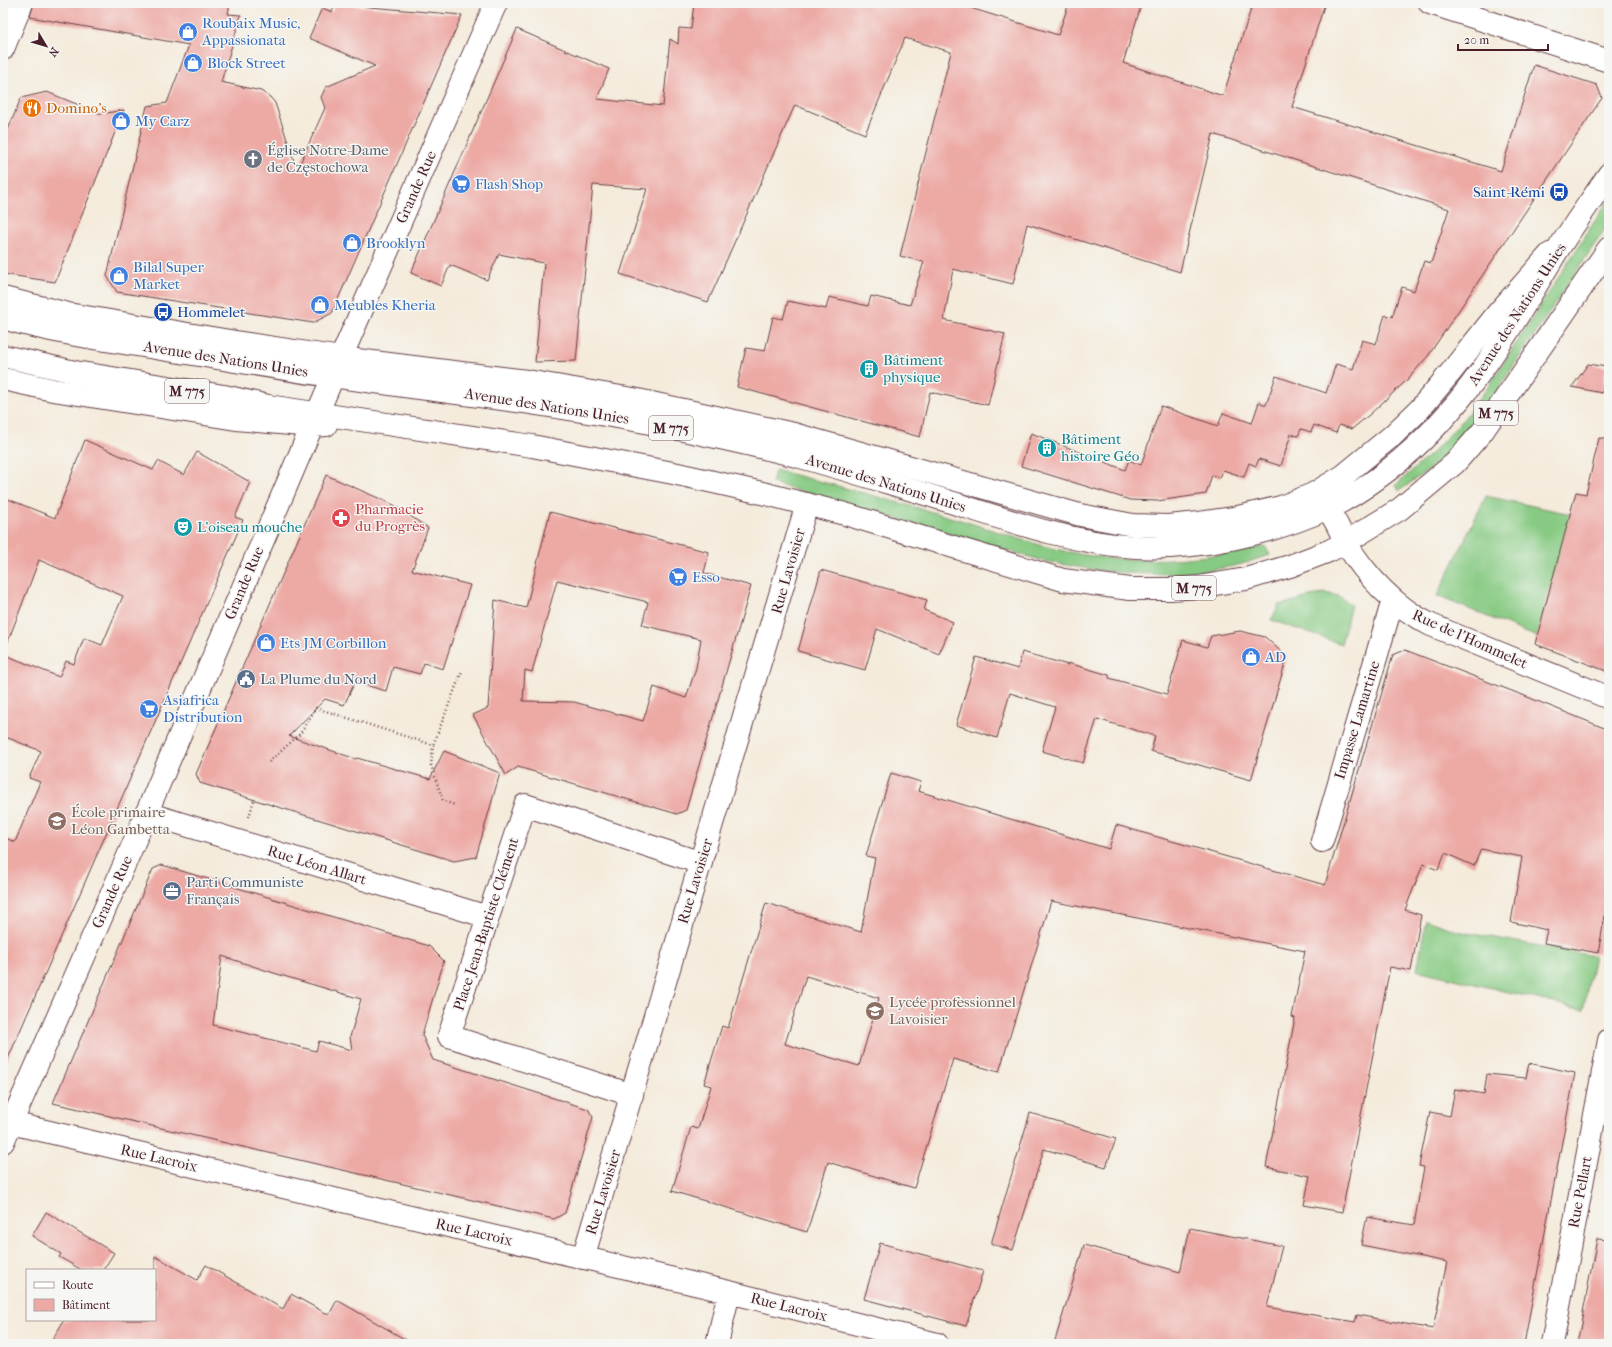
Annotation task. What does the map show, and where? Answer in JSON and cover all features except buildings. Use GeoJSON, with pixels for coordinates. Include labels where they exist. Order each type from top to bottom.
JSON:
{"type":"FeatureCollection","features":[{"type":"Feature","properties":{"kind":"street"},"geometry":{"type":"LineString","coordinates":[[3,49],[22,3]]}},
{"type":"Feature","properties":{"kind":"street","name":"Grande Rue"},"geometry":{"type":"LineString","coordinates":[[7,1133],[146,813],[314,419],[496,3]]}},
{"type":"Feature","properties":{"kind":"street"},"geometry":{"type":"LineString","coordinates":[[1430,3],[1609,61]]}},
{"type":"Feature","properties":{"kind":"street","name":"Avenue des Nations Unies"},"geometry":{"type":"LineString","coordinates":[[3,318],[40,328],[77,335],[337,367],[441,390],[584,411],[709,436],[805,458],[1029,526],[1098,543],[1147,547],[1198,544],[1234,538],[1272,528],[1327,509],[1362,489],[1401,460],[1430,434],[1445,418],[1480,374],[1512,327],[1566,238],[1609,174]]}},
{"type":"Feature","properties":{"kind":"street"},"geometry":{"type":"LineString","coordinates":[[3,298],[42,308],[337,367],[574,388],[749,424],[814,440],[1080,515],[1133,525],[1168,526],[1199,524],[1234,518],[1281,507],[1303,499],[1343,476],[1393,436],[1419,410],[1447,378],[1497,314],[1536,269],[1566,238]]}},
{"type":"Feature","properties":{"kind":"street","name":"M 775"},"geometry":{"type":"LineString","coordinates":[[3,356],[75,372],[224,396],[268,406],[314,419],[373,421],[599,458],[714,482],[807,504],[869,521],[1063,580],[1130,589],[1171,589],[1198,587],[1246,579],[1290,566],[1329,551],[1400,509],[1455,463],[1495,415],[1609,248]]}},
{"type":"Feature","properties":{"kind":"street"},"geometry":{"type":"LineString","coordinates":[[3,379],[30,386],[236,419],[314,419]]}},
{"type":"Feature","properties":{"kind":"street"},"geometry":{"type":"LineString","coordinates":[[1303,499],[1313,500],[1320,503],[1327,509]]}},
{"type":"Feature","properties":{"kind":"street","name":"Rue Lavoisier"},"geometry":{"type":"LineString","coordinates":[[583,1258],[807,504]]}},
{"type":"Feature","properties":{"kind":"street","name":"Rue de l'Hommelet"},"geometry":{"type":"LineString","coordinates":[[1327,509],[1346,542],[1365,569],[1393,600],[1411,615],[1431,625],[1609,698]]}},
{"type":"Feature","properties":{"kind":"street","name":"Impasse Lamartine"},"geometry":{"type":"LineString","coordinates":[[1322,841],[1393,600]]}},
{"type":"Feature","properties":{"kind":"street","name":"Place Jean-Baptiste Clément"},"geometry":{"type":"LineString","coordinates":[[632,1096],[449,1036],[525,805],[701,863]]}},
{"type":"Feature","properties":{"kind":"street","name":"Rue Léon Allart"},"geometry":{"type":"LineString","coordinates":[[146,813],[488,917]]}},
{"type":"Feature","properties":{"kind":"street","name":"Rue Pellart"},"geometry":{"type":"LineString","coordinates":[[1552,1344],[1609,1040]]}},
{"type":"Feature","properties":{"kind":"street","name":"Rue Lacroix"},"geometry":{"type":"LineString","coordinates":[[7,1133],[583,1258],[729,1292],[937,1344]]}},
{"type":"Feature","properties":{"kind":"street"},"geometry":{"type":"LineString","coordinates":[[717,1344],[729,1292]]}},
{"type":"Feature","properties":{"kind":"path"},"geometry":{"type":"LineString","coordinates":[[455,805],[443,801],[430,765],[433,745],[462,671]]}},
{"type":"Feature","properties":{"kind":"path"},"geometry":{"type":"LineString","coordinates":[[269,762],[300,734],[316,708],[433,745]]}},
{"type":"Feature","properties":{"kind":"green space"},"geometry":{"type":"Polygon","coordinates":[[[1609,199],[1609,223],[1490,401],[1460,439],[1431,468],[1399,491],[1396,485],[1433,452],[1463,420],[1490,384],[1609,199]]]}},
{"type":"Feature","properties":{"kind":"green space"},"geometry":{"type":"Polygon","coordinates":[[[775,470],[957,519],[1028,541],[1082,555],[1141,560],[1183,558],[1224,554],[1265,546],[1270,555],[1233,566],[1205,571],[1181,573],[1134,573],[1063,565],[1040,560],[772,483],[775,470]]]}},
{"type":"Feature","properties":{"kind":"green space"},"geometry":{"type":"Polygon","coordinates":[[[1486,496],[1571,514],[1537,637],[1437,596],[1486,496]]]}},
{"type":"Feature","properties":{"kind":"green space"},"geometry":{"type":"Polygon","coordinates":[[[1325,593],[1339,596],[1351,605],[1341,644],[1271,620],[1279,605],[1325,593]]]}},
{"type":"Feature","properties":{"kind":"green space"},"geometry":{"type":"Polygon","coordinates":[[[1426,920],[1457,931],[1594,956],[1583,1010],[1417,970],[1426,920]]]}},
{"type":"Feature","properties":{"kind":"place","name":"Roubaix Music, Appassionata"},"geometry":{"type":"Point","coordinates":[188,32]}},
{"type":"Feature","properties":{"kind":"place","name":"Block Street"},"geometry":{"type":"Point","coordinates":[193,63]}},
{"type":"Feature","properties":{"kind":"place","name":"Domino's"},"geometry":{"type":"Point","coordinates":[32,108]}},
{"type":"Feature","properties":{"kind":"place","name":"My Carz"},"geometry":{"type":"Point","coordinates":[121,121]}},
{"type":"Feature","properties":{"kind":"place","name":"Église Notre-Dame de Częstochowa"},"geometry":{"type":"Point","coordinates":[253,159]}},
{"type":"Feature","properties":{"kind":"place","name":"Flash Shop"},"geometry":{"type":"Point","coordinates":[461,184]}},
{"type":"Feature","properties":{"kind":"place","name":"Saint-Rémi"},"geometry":{"type":"Point","coordinates":[1559,192]}},
{"type":"Feature","properties":{"kind":"place","name":"Brooklyn"},"geometry":{"type":"Point","coordinates":[352,243]}},
{"type":"Feature","properties":{"kind":"place","name":"Bilal Super Market"},"geometry":{"type":"Point","coordinates":[119,276]}},
{"type":"Feature","properties":{"kind":"place","name":"Meubles Kheria"},"geometry":{"type":"Point","coordinates":[320,305]}},
{"type":"Feature","properties":{"kind":"place","name":"Hommelet"},"geometry":{"type":"Point","coordinates":[163,312]}},
{"type":"Feature","properties":{"kind":"place","name":"Bâtiment physique"},"geometry":{"type":"Point","coordinates":[869,369]}},
{"type":"Feature","properties":{"kind":"place","name":"Bâtiment histoire Géo"},"geometry":{"type":"Point","coordinates":[1047,448]}},
{"type":"Feature","properties":{"kind":"place","name":"Pharmacie du Progrès"},"geometry":{"type":"Point","coordinates":[341,518]}},
{"type":"Feature","properties":{"kind":"place","name":"L'oiseau mouche"},"geometry":{"type":"Point","coordinates":[183,527]}},
{"type":"Feature","properties":{"kind":"place","name":"Esso"},"geometry":{"type":"Point","coordinates":[678,577]}},
{"type":"Feature","properties":{"kind":"place","name":"Ets JM Corbillon"},"geometry":{"type":"Point","coordinates":[266,643]}},
{"type":"Feature","properties":{"kind":"place","name":"AD"},"geometry":{"type":"Point","coordinates":[1251,657]}},
{"type":"Feature","properties":{"kind":"place","name":"La Plume du Nord"},"geometry":{"type":"Point","coordinates":[246,679]}},
{"type":"Feature","properties":{"kind":"place","name":"Asiafrica Distribution"},"geometry":{"type":"Point","coordinates":[149,709]}},
{"type":"Feature","properties":{"kind":"place","name":"École primaire Léon Gambetta"},"geometry":{"type":"Point","coordinates":[57,821]}},
{"type":"Feature","properties":{"kind":"place","name":"Parti Communiste Français"},"geometry":{"type":"Point","coordinates":[172,891]}},
{"type":"Feature","properties":{"kind":"place","name":"Lycée professionnel Lavoisier"},"geometry":{"type":"Point","coordinates":[875,1011]}}]}
